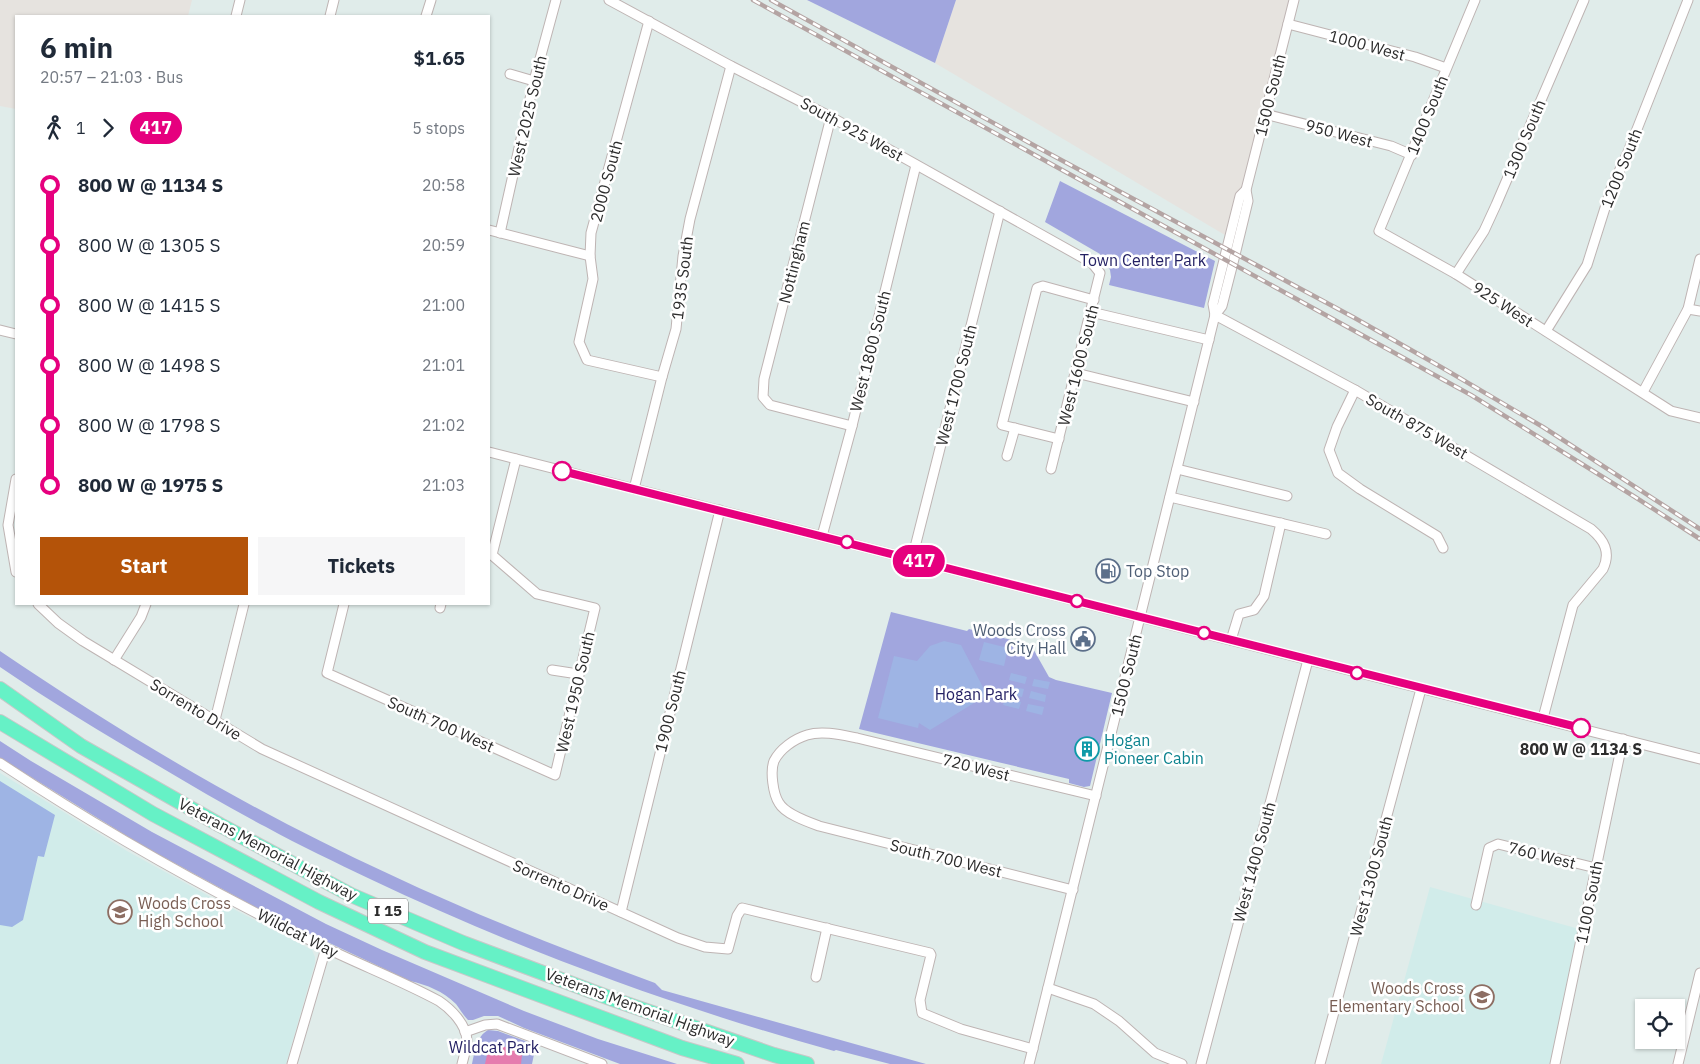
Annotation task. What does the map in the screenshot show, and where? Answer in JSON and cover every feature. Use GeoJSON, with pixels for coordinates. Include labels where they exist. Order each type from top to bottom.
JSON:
{"type":"FeatureCollection","features":[{"type":"Feature","properties":{"kind":"highway","name":"Veterans Memorial Highway"},"geometry":{"type":"LineString","coordinates":[[0,689],[81,746],[220,825],[350,894],[463,943],[615,1000],[774,1055],[807,1064]]}},
{"type":"Feature","properties":{"kind":"highway","name":"Veterans Memorial Highway"},"geometry":{"type":"LineString","coordinates":[[0,722],[153,814],[319,902],[425,952],[682,1048],[737,1064]]}},
{"type":"Feature","properties":{"kind":"street"},"geometry":{"type":"LineString","coordinates":[[236,15],[240,0]]}},
{"type":"Feature","properties":{"kind":"street"},"geometry":{"type":"LineString","coordinates":[[330,15],[334,0]]}},
{"type":"Feature","properties":{"kind":"street"},"geometry":{"type":"LineString","coordinates":[[426,15],[430,0]]}},
{"type":"Feature","properties":{"kind":"street","name":"West 2025 South"},"geometry":{"type":"LineString","coordinates":[[500,233],[534,80],[556,0]]}},
{"type":"Feature","properties":{"kind":"street","name":"South 925 West"},"geometry":{"type":"LineString","coordinates":[[609,0],[731,66],[832,116],[1092,263]]}},
{"type":"Feature","properties":{"kind":"street","name":"1500 South"},"geometry":{"type":"LineString","coordinates":[[1029,1064],[1215,315],[1222,306],[1233,263],[1248,201],[1246,190],[1294,0]]}},
{"type":"Feature","properties":{"kind":"street","name":"1400 South"},"geometry":{"type":"LineString","coordinates":[[1379,231],[1475,0]]}},
{"type":"Feature","properties":{"kind":"street","name":"1300 South"},"geometry":{"type":"LineString","coordinates":[[1456,274],[1484,230],[1496,205],[1584,0]]}},
{"type":"Feature","properties":{"kind":"street","name":"1200 South"},"geometry":{"type":"LineString","coordinates":[[1546,332],[1587,265],[1611,189],[1628,152],[1688,0]]}},
{"type":"Feature","properties":{"kind":"street","name":"2000 South"},"geometry":{"type":"LineString","coordinates":[[649,21],[591,233],[590,256],[593,279],[579,342],[587,360],[662,377]]}},
{"type":"Feature","properties":{"kind":"street","name":"1000 West"},"geometry":{"type":"LineString","coordinates":[[1288,24],[1415,57],[1446,68]]}},
{"type":"Feature","properties":{"kind":"street","name":"1935 South"},"geometry":{"type":"LineString","coordinates":[[634,489],[676,329],[683,256],[690,219],[731,66]]}},
{"type":"Feature","properties":{"kind":"street"},"geometry":{"type":"LineString","coordinates":[[510,74],[534,80]]}},
{"type":"Feature","properties":{"kind":"street","name":"950 West"},"geometry":{"type":"LineString","coordinates":[[1265,114],[1391,146],[1412,155]]}},
{"type":"Feature","properties":{"kind":"street","name":"Nottingham"},"geometry":{"type":"LineString","coordinates":[[832,116],[764,379],[763,397],[770,405],[852,426]]}},
{"type":"Feature","properties":{"kind":"street","name":"West 1800 South"},"geometry":{"type":"LineString","coordinates":[[822,536],[852,426],[916,165]]}},
{"type":"Feature","properties":{"kind":"street","name":"West 1700 South"},"geometry":{"type":"LineString","coordinates":[[912,559],[1000,211]]}},
{"type":"Feature","properties":{"kind":"street"},"geometry":{"type":"LineString","coordinates":[[490,230],[590,256]]}},
{"type":"Feature","properties":{"kind":"street","name":"925 West"},"geometry":{"type":"LineString","coordinates":[[1379,231],[1456,274],[1639,390]]}},
{"type":"Feature","properties":{"kind":"street"},"geometry":{"type":"LineString","coordinates":[[1700,258],[1688,310],[1639,390],[1671,411],[1700,418]]}},
{"type":"Feature","properties":{"kind":"street","name":"West 1600 South"},"geometry":{"type":"LineString","coordinates":[[1051,469],[1100,272],[1092,263]]}},
{"type":"Feature","properties":{"kind":"street"},"geometry":{"type":"LineString","coordinates":[[1059,440],[1002,425],[1038,288],[1042,286],[1094,300]]}},
{"type":"Feature","properties":{"kind":"street"},"geometry":{"type":"LineString","coordinates":[[1688,310],[1700,311]]}},
{"type":"Feature","properties":{"kind":"street"},"geometry":{"type":"LineString","coordinates":[[1091,312],[1209,340]]}},
{"type":"Feature","properties":{"kind":"street","name":"South 875 West"},"geometry":{"type":"LineString","coordinates":[[1215,315],[1355,390],[1591,529],[1602,538],[1607,551],[1606,563],[1573,605],[1543,718]]}},
{"type":"Feature","properties":{"kind":"street"},"geometry":{"type":"LineString","coordinates":[[0,330],[15,334]]}},
{"type":"Feature","properties":{"kind":"street"},"geometry":{"type":"LineString","coordinates":[[1076,373],[1194,402]]}},
{"type":"Feature","properties":{"kind":"street"},"geometry":{"type":"LineString","coordinates":[[1355,390],[1337,427],[1330,450],[1338,473],[1360,489],[1437,536],[1443,548]]}},
{"type":"Feature","properties":{"kind":"street"},"geometry":{"type":"LineString","coordinates":[[1007,456],[1014,428]]}},
{"type":"Feature","properties":{"kind":"street"},"geometry":{"type":"LineString","coordinates":[[490,452],[1700,759]]}},
{"type":"Feature","properties":{"kind":"street"},"geometry":{"type":"LineString","coordinates":[[490,555],[516,459]]}},
{"type":"Feature","properties":{"kind":"street"},"geometry":{"type":"LineString","coordinates":[[1177,469],[1287,496]]}},
{"type":"Feature","properties":{"kind":"street"},"geometry":{"type":"LineString","coordinates":[[15,485],[5,543],[15,569]]}},
{"type":"Feature","properties":{"kind":"street"},"geometry":{"type":"LineString","coordinates":[[1170,497],[1326,534]]}},
{"type":"Feature","properties":{"kind":"street","name":"1900 South"},"geometry":{"type":"LineString","coordinates":[[620,912],[720,510]]}},
{"type":"Feature","properties":{"kind":"street"},"geometry":{"type":"LineString","coordinates":[[1231,640],[1239,614],[1254,610],[1264,596],[1281,523]]}},
{"type":"Feature","properties":{"kind":"street","name":"West 1950 South"},"geometry":{"type":"LineString","coordinates":[[490,555],[537,594],[595,608],[555,775]]}},
{"type":"Feature","properties":{"kind":"street","name":"Sorrento Drive"},"geometry":{"type":"LineString","coordinates":[[39,605],[58,623],[114,660],[262,749],[678,938],[705,947],[728,949],[737,916],[742,908],[930,953],[920,1000],[922,1012],[961,1029],[1033,1049]]}},
{"type":"Feature","properties":{"kind":"street"},"geometry":{"type":"LineString","coordinates":[[114,660],[141,617],[146,605]]}},
{"type":"Feature","properties":{"kind":"street"},"geometry":{"type":"LineString","coordinates":[[215,720],[244,605]]}},
{"type":"Feature","properties":{"kind":"street","name":"South 700 West"},"geometry":{"type":"LineString","coordinates":[[344,605],[327,673],[555,775]]}},
{"type":"Feature","properties":{"kind":"street","name":"West 1400 South"},"geometry":{"type":"LineString","coordinates":[[1201,1064],[1308,660]]}},
{"type":"Feature","properties":{"kind":"street"},"geometry":{"type":"LineString","coordinates":[[552,670],[578,674]]}},
{"type":"Feature","properties":{"kind":"street","name":"West 1300 South"},"geometry":{"type":"LineString","coordinates":[[1320,1064],[1421,688]]}},
{"type":"Feature","properties":{"kind":"street","name":"720 West"},"geometry":{"type":"LineString","coordinates":[[819,826],[798,818],[779,804],[773,784],[774,762],[787,745],[808,734],[829,733],[857,738],[1096,796]]}},
{"type":"Feature","properties":{"kind":"street","name":"1100 South"},"geometry":{"type":"LineString","coordinates":[[1555,1064],[1623,739]]}},
{"type":"Feature","properties":{"kind":"street","name":"Wildcat Way"},"geometry":{"type":"LineString","coordinates":[[0,763],[80,815],[211,890],[326,948],[439,1000],[451,1011],[465,1032]]}},
{"type":"Feature","properties":{"kind":"street","name":"South 700 West"},"geometry":{"type":"LineString","coordinates":[[819,826],[1073,890]]}},
{"type":"Feature","properties":{"kind":"street","name":"760 West"},"geometry":{"type":"LineString","coordinates":[[1476,905],[1489,848],[1498,844],[1596,868]]}},
{"type":"Feature","properties":{"kind":"street"},"geometry":{"type":"LineString","coordinates":[[816,977],[827,928]]}},
{"type":"Feature","properties":{"kind":"street"},"geometry":{"type":"LineString","coordinates":[[292,1064],[326,948]]}},
{"type":"Feature","properties":{"kind":"street"},"geometry":{"type":"LineString","coordinates":[[1678,1064],[1700,972]]}},
{"type":"Feature","properties":{"kind":"street"},"geometry":{"type":"LineString","coordinates":[[1048,988],[1094,1004],[1119,1021],[1155,1053],[1182,1064]]}},
{"type":"Feature","properties":{"kind":"street"},"geometry":{"type":"LineString","coordinates":[[462,1064],[467,1041],[465,1032],[485,1025],[497,1024],[602,1064]]}},
{"type":"Feature","properties":{"kind":"shaded area"},"geometry":{"type":"Polygon","coordinates":[[[0,0],[192,0],[188,15],[15,15],[15,109],[0,106],[0,0]]]}},
{"type":"Feature","properties":{"kind":"shaded area"},"geometry":{"type":"Polygon","coordinates":[[[956,0],[1289,0],[1230,238],[935,63],[956,0]]]}},
{"type":"Feature","properties":{"kind":"shaded area","name":"Woods Cross High School"},"geometry":{"type":"Polygon","coordinates":[[[0,773],[127,851],[312,950],[315,963],[286,1064],[0,1064],[0,773]]]}},
{"type":"Feature","properties":{"kind":"shaded area","name":"Woods Cross Elementary School"},"geometry":{"type":"Polygon","coordinates":[[[1430,887],[1579,929],[1551,1064],[1381,1064],[1430,887]]]}},
{"type":"Feature","properties":{"kind":"shaded area"},"geometry":{"type":"Polygon","coordinates":[[[493,1043],[518,1051],[522,1055],[521,1064],[485,1064],[489,1046],[493,1043]]]}},
{"type":"Feature","properties":{"kind":"green space"},"geometry":{"type":"Polygon","coordinates":[[[807,0],[956,0],[935,63],[807,0]]]}},
{"type":"Feature","properties":{"kind":"green space","name":"Town Center Park"},"geometry":{"type":"Polygon","coordinates":[[[1060,181],[1215,261],[1204,308],[1109,285],[1110,270],[1100,254],[1045,222],[1060,181]]]}},
{"type":"Feature","properties":{"kind":"green space","name":"Hogan Park"},"geometry":{"type":"Polygon","coordinates":[[[891,612],[1031,645],[1049,677],[1112,693],[1090,786],[1084,787],[1069,783],[1069,779],[859,729],[891,612]]]}},
{"type":"Feature","properties":{"kind":"green space"},"geometry":{"type":"Polygon","coordinates":[[[944,641],[961,645],[987,695],[930,730],[919,723],[918,728],[878,718],[894,656],[917,661],[930,646],[944,641]]]}},
{"type":"Feature","properties":{"kind":"green space"},"geometry":{"type":"Polygon","coordinates":[[[984,642],[1008,648],[1004,666],[979,660],[984,642]]]}},
{"type":"Feature","properties":{"kind":"green space"},"geometry":{"type":"Polygon","coordinates":[[[0,651],[94,713],[190,771],[288,825],[455,904],[655,983],[662,990],[926,1064],[890,1064],[834,1051],[716,1016],[541,953],[426,905],[279,834],[117,742],[0,667],[0,651]]]}},
{"type":"Feature","properties":{"kind":"green space"},"geometry":{"type":"Polygon","coordinates":[[[1011,673],[1027,677],[1025,684],[1009,680],[1011,673]]]}},
{"type":"Feature","properties":{"kind":"green space"},"geometry":{"type":"Polygon","coordinates":[[[1034,679],[1050,682],[1048,689],[1032,686],[1034,679]]]}},
{"type":"Feature","properties":{"kind":"green space"},"geometry":{"type":"Polygon","coordinates":[[[1008,686],[1024,689],[1022,697],[1006,693],[1008,686]]]}},
{"type":"Feature","properties":{"kind":"green space"},"geometry":{"type":"Polygon","coordinates":[[[1031,691],[1046,695],[1045,702],[1029,698],[1031,691]]]}},
{"type":"Feature","properties":{"kind":"green space"},"geometry":{"type":"Polygon","coordinates":[[[1005,698],[1021,702],[1019,709],[1003,705],[1005,698]]]}},
{"type":"Feature","properties":{"kind":"green space"},"geometry":{"type":"Polygon","coordinates":[[[1028,704],[1044,707],[1042,715],[1026,711],[1028,704]]]}},
{"type":"Feature","properties":{"kind":"green space"},"geometry":{"type":"Polygon","coordinates":[[[0,741],[152,832],[326,924],[524,1011],[598,1039],[677,1064],[620,1064],[524,1028],[498,1016],[484,1016],[468,1020],[451,999],[440,992],[410,981],[270,915],[143,846],[0,758],[0,741]]]}},
{"type":"Feature","properties":{"kind":"green space"},"geometry":{"type":"Polygon","coordinates":[[[0,781],[55,815],[44,857],[38,856],[23,920],[12,927],[0,925],[0,781]]]}},
{"type":"Feature","properties":{"kind":"green space","name":"Wildcat Park"},"geometry":{"type":"Polygon","coordinates":[[[488,1030],[498,1031],[536,1045],[532,1064],[472,1064],[478,1040],[488,1030]]]}},
{"type":"Feature","properties":{"kind":"railway"},"geometry":{"type":"LineString","coordinates":[[753,0],[1471,395],[1700,539]]}},
{"type":"Feature","properties":{"kind":"railway"},"geometry":{"type":"LineString","coordinates":[[771,0],[1037,147],[1353,317],[1441,367],[1543,427],[1700,529]]}},
{"type":"Feature","properties":{"kind":"bus line","name":"417"},"geometry":{"type":"LineString","coordinates":[[562,471],[1581,728]]}},
{"type":"Feature","properties":{"kind":"place","name":"Top Stop"},"geometry":{"type":"Point","coordinates":[1108,571]}},
{"type":"Feature","properties":{"kind":"place","name":"Woods Cross City Hall"},"geometry":{"type":"Point","coordinates":[1083,639]}},
{"type":"Feature","properties":{"kind":"place","name":"800 W @ 1134 S"},"geometry":{"type":"Point","coordinates":[1581,728]}},
{"type":"Feature","properties":{"kind":"place","name":"Hogan Pioneer Cabin"},"geometry":{"type":"Point","coordinates":[1087,749]}},
{"type":"Feature","properties":{"kind":"place","name":"Woods Cross High School"},"geometry":{"type":"Point","coordinates":[120,912]}},
{"type":"Feature","properties":{"kind":"place","name":"Woods Cross Elementary School"},"geometry":{"type":"Point","coordinates":[1482,997]}}]}
